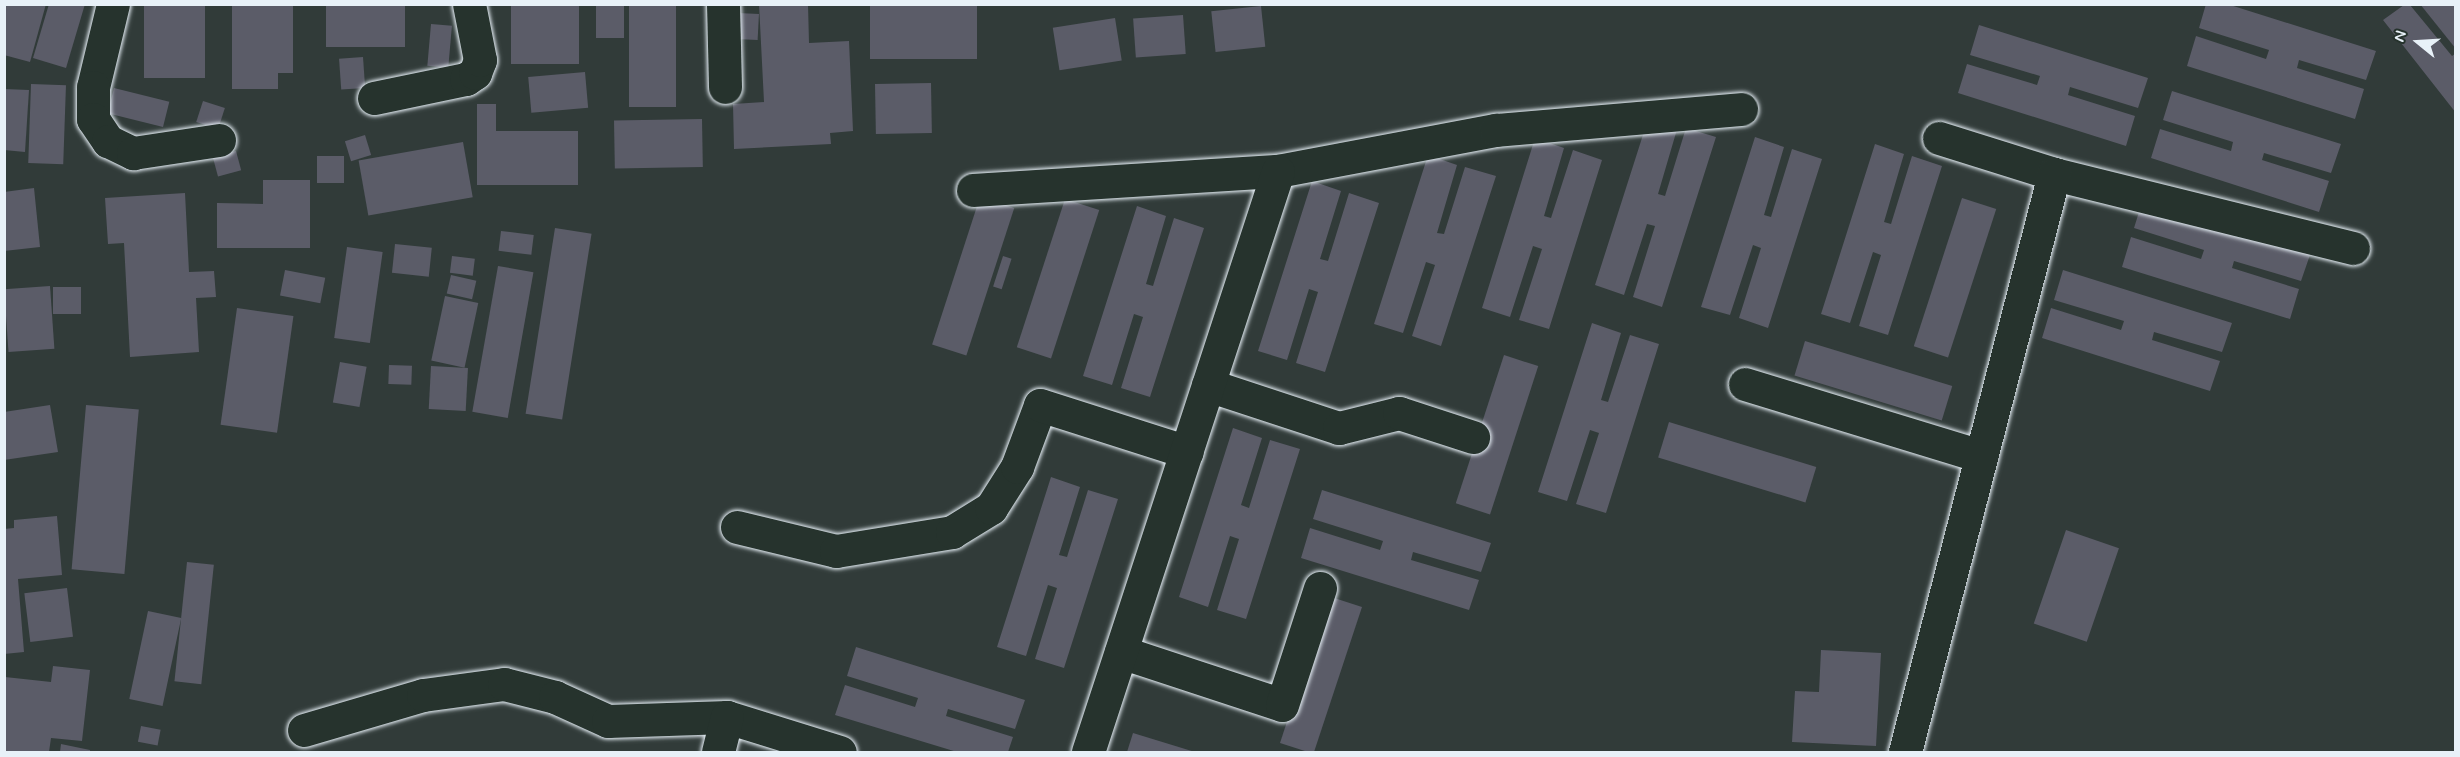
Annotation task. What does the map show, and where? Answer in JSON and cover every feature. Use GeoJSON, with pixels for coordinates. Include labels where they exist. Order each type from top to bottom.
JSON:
{"type":"FeatureCollection","features":[{"type":"Feature","properties":{"kind":"street"},"geometry":{"type":"LineString","coordinates":[[113,4],[93,87],[93,119],[108,141],[133,153],[219,140]]}},
{"type":"Feature","properties":{"kind":"street"},"geometry":{"type":"LineString","coordinates":[[374,98],[466,79],[475,73],[480,60],[469,4]]}},
{"type":"Feature","properties":{"kind":"street"},"geometry":{"type":"LineString","coordinates":[[723,4],[725,87]]}},
{"type":"Feature","properties":{"kind":"street"},"geometry":{"type":"LineString","coordinates":[[974,190],[1278,171],[1496,130],[1741,109]]}},
{"type":"Feature","properties":{"kind":"street"},"geometry":{"type":"LineString","coordinates":[[1939,138],[2054,174],[2353,248]]}},
{"type":"Feature","properties":{"kind":"street"},"geometry":{"type":"LineString","coordinates":[[1088,753],[1278,171]]}},
{"type":"Feature","properties":{"kind":"street"},"geometry":{"type":"LineString","coordinates":[[1905,753],[2054,174]]}},
{"type":"Feature","properties":{"kind":"street"},"geometry":{"type":"LineString","coordinates":[[1744,384],[1981,456]]}},
{"type":"Feature","properties":{"kind":"street"},"geometry":{"type":"LineString","coordinates":[[1208,385],[1339,428],[1399,413],[1473,437]]}},
{"type":"Feature","properties":{"kind":"street"},"geometry":{"type":"LineString","coordinates":[[737,527],[836,551],[952,532],[991,508],[1017,467],[1040,405],[1186,452]]}},
{"type":"Feature","properties":{"kind":"street"},"geometry":{"type":"LineString","coordinates":[[1121,652],[1282,705],[1320,588]]}},
{"type":"Feature","properties":{"kind":"street"},"geometry":{"type":"LineString","coordinates":[[304,730],[423,695],[504,684],[555,696],[608,721],[727,717],[840,753]]}},
{"type":"Feature","properties":{"kind":"street"},"geometry":{"type":"LineString","coordinates":[[718,753],[727,717]]}},
{"type":"Feature","properties":{"kind":"building"},"geometry":{"type":"Polygon","coordinates":[[[4,4],[46,4],[30,62],[4,55],[4,4]]]}},
{"type":"Feature","properties":{"kind":"building"},"geometry":{"type":"Polygon","coordinates":[[[49,4],[85,4],[66,68],[33,58],[49,4]]]}},
{"type":"Feature","properties":{"kind":"building"},"geometry":{"type":"Polygon","coordinates":[[[144,4],[205,4],[205,78],[144,78],[144,4]]]}},
{"type":"Feature","properties":{"kind":"building"},"geometry":{"type":"Polygon","coordinates":[[[232,4],[293,4],[293,73],[278,73],[278,89],[232,89],[232,4]]]}},
{"type":"Feature","properties":{"kind":"building"},"geometry":{"type":"Polygon","coordinates":[[[511,4],[579,4],[579,64],[511,64],[511,4]]]}},
{"type":"Feature","properties":{"kind":"building"},"geometry":{"type":"Polygon","coordinates":[[[596,4],[624,4],[624,38],[596,38],[596,4]]]}},
{"type":"Feature","properties":{"kind":"building"},"geometry":{"type":"Polygon","coordinates":[[[629,4],[676,4],[676,107],[629,107],[629,4]]]}},
{"type":"Feature","properties":{"kind":"building"},"geometry":{"type":"Polygon","coordinates":[[[759,4],[808,4],[809,43],[849,41],[853,131],[830,133],[831,144],[734,149],[733,104],[764,102],[759,4]]]}},
{"type":"Feature","properties":{"kind":"building"},"geometry":{"type":"Polygon","coordinates":[[[870,4],[977,4],[977,59],[870,59],[870,4]]]}},
{"type":"Feature","properties":{"kind":"building"},"geometry":{"type":"Polygon","coordinates":[[[2206,4],[2227,4],[2376,51],[2366,80],[2299,60],[2297,68],[2364,89],[2355,119],[2187,66],[2196,36],[2266,59],[2269,50],[2199,28],[2206,4]]]}},
{"type":"Feature","properties":{"kind":"building"},"geometry":{"type":"Polygon","coordinates":[[[2420,4],[2456,4],[2456,49],[2420,4]]]}},
{"type":"Feature","properties":{"kind":"building"},"geometry":{"type":"Polygon","coordinates":[[[326,5],[405,5],[405,47],[326,47],[326,5]]]}},
{"type":"Feature","properties":{"kind":"building"},"geometry":{"type":"Polygon","coordinates":[[[2404,5],[2410,5],[2452,56],[2456,53],[2456,113],[2383,20],[2404,5]]]}},
{"type":"Feature","properties":{"kind":"building"},"geometry":{"type":"Polygon","coordinates":[[[1261,6],[1265,47],[1216,52],[1211,11],[1261,6]]]}},
{"type":"Feature","properties":{"kind":"building"},"geometry":{"type":"Polygon","coordinates":[[[738,13],[759,14],[758,40],[737,39],[738,13]]]}},
{"type":"Feature","properties":{"kind":"building"},"geometry":{"type":"Polygon","coordinates":[[[1183,15],[1186,54],[1136,57],[1133,18],[1183,15]]]}},
{"type":"Feature","properties":{"kind":"building"},"geometry":{"type":"Polygon","coordinates":[[[1115,18],[1122,60],[1060,70],[1053,28],[1115,18]]]}},
{"type":"Feature","properties":{"kind":"building"},"geometry":{"type":"Polygon","coordinates":[[[431,24],[452,26],[448,68],[427,66],[431,24]]]}},
{"type":"Feature","properties":{"kind":"building"},"geometry":{"type":"Polygon","coordinates":[[[1979,25],[2148,78],[2138,108],[2070,87],[2068,95],[2135,116],[2126,146],[1958,93],[1967,64],[2037,85],[2040,76],[1970,55],[1979,25]]]}},
{"type":"Feature","properties":{"kind":"building"},"geometry":{"type":"Polygon","coordinates":[[[363,57],[365,88],[341,90],[339,59],[363,57]]]}},
{"type":"Feature","properties":{"kind":"building"},"geometry":{"type":"Polygon","coordinates":[[[585,72],[588,108],[531,113],[528,77],[585,72]]]}},
{"type":"Feature","properties":{"kind":"building"},"geometry":{"type":"Polygon","coordinates":[[[931,83],[932,133],[876,134],[875,84],[931,83]]]}},
{"type":"Feature","properties":{"kind":"building"},"geometry":{"type":"Polygon","coordinates":[[[31,84],[66,85],[63,164],[28,163],[31,84]]]}},
{"type":"Feature","properties":{"kind":"building"},"geometry":{"type":"Polygon","coordinates":[[[114,88],[169,102],[163,127],[108,113],[114,88]]]}},
{"type":"Feature","properties":{"kind":"building"},"geometry":{"type":"Polygon","coordinates":[[[4,89],[29,90],[25,152],[4,150],[4,89]]]}},
{"type":"Feature","properties":{"kind":"building"},"geometry":{"type":"Polygon","coordinates":[[[2172,91],[2341,144],[2331,173],[2264,153],[2262,160],[2329,181],[2319,212],[2151,158],[2160,129],[2231,151],[2233,142],[2163,120],[2172,91]]]}},
{"type":"Feature","properties":{"kind":"building"},"geometry":{"type":"Polygon","coordinates":[[[203,101],[225,108],[218,129],[196,122],[203,101]]]}},
{"type":"Feature","properties":{"kind":"building"},"geometry":{"type":"Polygon","coordinates":[[[477,104],[496,104],[496,131],[578,131],[578,185],[477,185],[477,104]]]}},
{"type":"Feature","properties":{"kind":"building"},"geometry":{"type":"Polygon","coordinates":[[[1649,116],[1678,126],[1658,194],[1665,196],[1686,128],[1716,137],[1662,307],[1633,297],[1655,226],[1647,224],[1624,295],[1595,285],[1649,116]]]}},
{"type":"Feature","properties":{"kind":"building"},"geometry":{"type":"Polygon","coordinates":[[[702,119],[703,167],[615,169],[614,121],[702,119]]]}},
{"type":"Feature","properties":{"kind":"building"},"geometry":{"type":"Polygon","coordinates":[[[365,135],[371,155],[351,161],[345,141],[365,135]]]}},
{"type":"Feature","properties":{"kind":"building"},"geometry":{"type":"Polygon","coordinates":[[[1755,137],[1784,147],[1764,215],[1771,217],[1792,149],[1822,159],[1768,328],[1739,318],[1761,248],[1753,245],[1730,315],[1701,307],[1755,137]]]}},
{"type":"Feature","properties":{"kind":"building"},"geometry":{"type":"Polygon","coordinates":[[[1535,138],[1564,148],[1544,216],[1551,218],[1573,150],[1602,160],[1549,329],[1519,320],[1542,249],[1533,246],[1510,317],[1482,308],[1535,138]]]}},
{"type":"Feature","properties":{"kind":"building"},"geometry":{"type":"Polygon","coordinates":[[[463,142],[473,197],[368,216],[359,160],[463,142]]]}},
{"type":"Feature","properties":{"kind":"building"},"geometry":{"type":"Polygon","coordinates":[[[1875,144],[1904,154],[1884,222],[1891,224],[1912,156],[1942,166],[1888,335],[1859,326],[1881,255],[1873,252],[1850,323],[1821,314],[1875,144]]]}},
{"type":"Feature","properties":{"kind":"building"},"geometry":{"type":"Polygon","coordinates":[[[236,151],[241,170],[218,177],[213,157],[236,151]]]}},
{"type":"Feature","properties":{"kind":"building"},"geometry":{"type":"Polygon","coordinates":[[[1428,155],[1457,165],[1437,233],[1444,234],[1465,167],[1496,176],[1441,346],[1412,336],[1435,265],[1426,262],[1403,333],[1374,324],[1428,155]]]}},
{"type":"Feature","properties":{"kind":"building"},"geometry":{"type":"Polygon","coordinates":[[[317,156],[344,156],[344,183],[317,183],[317,156]]]}},
{"type":"Feature","properties":{"kind":"building"},"geometry":{"type":"Polygon","coordinates":[[[263,180],[310,180],[310,248],[217,248],[217,203],[263,204],[263,180]]]}},
{"type":"Feature","properties":{"kind":"building"},"geometry":{"type":"Polygon","coordinates":[[[1312,181],[1341,191],[1320,259],[1328,261],[1349,193],[1379,203],[1325,372],[1296,363],[1318,292],[1309,289],[1287,360],[1258,351],[1312,181]]]}},
{"type":"Feature","properties":{"kind":"building"},"geometry":{"type":"Polygon","coordinates":[[[34,188],[40,247],[4,251],[4,192],[34,188]]]}},
{"type":"Feature","properties":{"kind":"building"},"geometry":{"type":"Polygon","coordinates":[[[185,193],[189,272],[214,271],[216,297],[196,298],[199,352],[130,357],[124,243],[108,244],[105,198],[185,193]]]}},
{"type":"Feature","properties":{"kind":"building"},"geometry":{"type":"Polygon","coordinates":[[[980,197],[1014,208],[966,356],[932,344],[980,197]]]}},
{"type":"Feature","properties":{"kind":"building"},"geometry":{"type":"Polygon","coordinates":[[[1962,198],[1996,209],[1948,357],[1914,346],[1962,198]]]}},
{"type":"Feature","properties":{"kind":"building"},"geometry":{"type":"Polygon","coordinates":[[[1065,199],[1099,210],[1051,358],[1017,347],[1065,199]]]}},
{"type":"Feature","properties":{"kind":"building"},"geometry":{"type":"Polygon","coordinates":[[[2143,199],[2311,252],[2301,281],[2234,261],[2232,268],[2299,289],[2290,319],[2122,267],[2131,237],[2201,259],[2204,250],[2134,228],[2143,199]]]}},
{"type":"Feature","properties":{"kind":"building"},"geometry":{"type":"Polygon","coordinates":[[[1137,206],[1166,216],[1146,284],[1153,286],[1174,218],[1204,228],[1150,397],[1121,388],[1143,317],[1134,314],[1112,385],[1083,376],[1137,206]]]}},
{"type":"Feature","properties":{"kind":"building"},"geometry":{"type":"Polygon","coordinates":[[[555,228],[592,234],[562,419],[526,414],[555,228]]]}},
{"type":"Feature","properties":{"kind":"building"},"geometry":{"type":"Polygon","coordinates":[[[501,231],[534,235],[531,255],[499,251],[501,231]]]}},
{"type":"Feature","properties":{"kind":"building"},"geometry":{"type":"Polygon","coordinates":[[[395,244],[432,248],[429,277],[392,273],[395,244]]]}},
{"type":"Feature","properties":{"kind":"building"},"geometry":{"type":"Polygon","coordinates":[[[347,247],[383,252],[370,343],[334,338],[347,247]]]}},
{"type":"Feature","properties":{"kind":"building"},"geometry":{"type":"Polygon","coordinates":[[[452,256],[475,259],[473,276],[450,273],[452,256]]]}},
{"type":"Feature","properties":{"kind":"building"},"geometry":{"type":"Polygon","coordinates":[[[1003,256],[1012,259],[1002,289],[993,286],[1003,256]]]}},
{"type":"Feature","properties":{"kind":"building"},"geometry":{"type":"Polygon","coordinates":[[[498,266],[533,272],[508,418],[472,412],[498,266]]]}},
{"type":"Feature","properties":{"kind":"building"},"geometry":{"type":"Polygon","coordinates":[[[285,270],[325,278],[320,303],[280,296],[285,270]]]}},
{"type":"Feature","properties":{"kind":"building"},"geometry":{"type":"Polygon","coordinates":[[[2063,270],[2232,323],[2222,352],[2154,332],[2152,340],[2220,361],[2210,391],[2042,338],[2051,308],[2121,330],[2124,321],[2054,300],[2063,270]]]}},
{"type":"Feature","properties":{"kind":"building"},"geometry":{"type":"Polygon","coordinates":[[[451,275],[476,281],[472,299],[447,294],[451,275]]]}},
{"type":"Feature","properties":{"kind":"building"},"geometry":{"type":"Polygon","coordinates":[[[50,286],[54,349],[9,352],[4,289],[50,286]]]}},
{"type":"Feature","properties":{"kind":"building"},"geometry":{"type":"Polygon","coordinates":[[[53,287],[81,287],[81,314],[53,314],[53,287]]]}},
{"type":"Feature","properties":{"kind":"building"},"geometry":{"type":"Polygon","coordinates":[[[445,296],[478,303],[465,368],[431,361],[445,296]]]}},
{"type":"Feature","properties":{"kind":"building"},"geometry":{"type":"Polygon","coordinates":[[[237,308],[293,316],[277,433],[221,425],[237,308]]]}},
{"type":"Feature","properties":{"kind":"building"},"geometry":{"type":"Polygon","coordinates":[[[1592,323],[1621,333],[1601,400],[1608,402],[1630,335],[1659,344],[1606,513],[1576,504],[1599,433],[1590,430],[1567,501],[1538,492],[1592,323]]]}},
{"type":"Feature","properties":{"kind":"building"},"geometry":{"type":"Polygon","coordinates":[[[1805,341],[1952,386],[1942,420],[1794,375],[1805,341]]]}},
{"type":"Feature","properties":{"kind":"building"},"geometry":{"type":"Polygon","coordinates":[[[1504,355],[1538,366],[1490,514],[1456,503],[1504,355]]]}},
{"type":"Feature","properties":{"kind":"building"},"geometry":{"type":"Polygon","coordinates":[[[340,362],[367,367],[359,407],[333,402],[340,362]]]}},
{"type":"Feature","properties":{"kind":"building"},"geometry":{"type":"Polygon","coordinates":[[[389,365],[412,366],[411,385],[388,384],[389,365]]]}},
{"type":"Feature","properties":{"kind":"building"},"geometry":{"type":"Polygon","coordinates":[[[431,366],[468,368],[466,411],[429,409],[431,366]]]}},
{"type":"Feature","properties":{"kind":"building"},"geometry":{"type":"Polygon","coordinates":[[[50,405],[58,452],[4,460],[4,412],[50,405]]]}},
{"type":"Feature","properties":{"kind":"building"},"geometry":{"type":"Polygon","coordinates":[[[86,405],[139,410],[124,574],[72,569],[86,405]]]}},
{"type":"Feature","properties":{"kind":"building"},"geometry":{"type":"Polygon","coordinates":[[[1669,422],[1816,467],[1805,502],[1658,457],[1669,422]]]}},
{"type":"Feature","properties":{"kind":"building"},"geometry":{"type":"Polygon","coordinates":[[[1233,428],[1262,438],[1241,505],[1249,508],[1270,440],[1300,449],[1246,619],[1217,610],[1239,539],[1230,536],[1208,607],[1179,597],[1233,428]]]}},
{"type":"Feature","properties":{"kind":"building"},"geometry":{"type":"Polygon","coordinates":[[[1051,477],[1080,487],[1059,555],[1067,557],[1088,490],[1118,499],[1064,668],[1035,659],[1057,588],[1048,585],[1026,656],[997,647],[1051,477]]]}},
{"type":"Feature","properties":{"kind":"building"},"geometry":{"type":"Polygon","coordinates":[[[1322,490],[1491,543],[1481,572],[1413,552],[1411,560],[1479,580],[1469,610],[1301,558],[1310,528],[1380,550],[1383,541],[1313,519],[1322,490]]]}},
{"type":"Feature","properties":{"kind":"building"},"geometry":{"type":"Polygon","coordinates":[[[57,516],[62,575],[18,579],[24,652],[4,654],[4,529],[14,528],[14,520],[57,516]]]}},
{"type":"Feature","properties":{"kind":"building"},"geometry":{"type":"Polygon","coordinates":[[[2066,530],[2119,548],[2087,642],[2034,624],[2066,530]]]}},
{"type":"Feature","properties":{"kind":"building"},"geometry":{"type":"Polygon","coordinates":[[[187,562],[214,565],[201,684],[174,681],[187,562]]]}},
{"type":"Feature","properties":{"kind":"building"},"geometry":{"type":"Polygon","coordinates":[[[67,588],[73,637],[30,642],[24,593],[67,588]]]}},
{"type":"Feature","properties":{"kind":"building"},"geometry":{"type":"Polygon","coordinates":[[[1328,596],[1362,607],[1314,752],[1308,752],[1280,743],[1328,596]]]}},
{"type":"Feature","properties":{"kind":"building"},"geometry":{"type":"Polygon","coordinates":[[[148,611],[181,618],[163,706],[129,699],[148,611]]]}},
{"type":"Feature","properties":{"kind":"building"},"geometry":{"type":"Polygon","coordinates":[[[856,647],[1025,700],[1015,729],[948,709],[946,716],[1013,737],[1008,752],[957,752],[835,715],[845,685],[915,707],[918,698],[847,676],[856,647]]]}},
{"type":"Feature","properties":{"kind":"building"},"geometry":{"type":"Polygon","coordinates":[[[1821,650],[1881,653],[1876,746],[1792,742],[1795,691],[1819,692],[1821,650]]]}},
{"type":"Feature","properties":{"kind":"building"},"geometry":{"type":"Polygon","coordinates":[[[53,666],[90,670],[82,741],[51,738],[49,752],[4,752],[5,677],[51,682],[53,666]]]}},
{"type":"Feature","properties":{"kind":"building"},"geometry":{"type":"Polygon","coordinates":[[[141,726],[161,730],[158,746],[138,742],[141,726]]]}},
{"type":"Feature","properties":{"kind":"building"},"geometry":{"type":"Polygon","coordinates":[[[1133,733],[1195,752],[1127,752],[1133,733]]]}},
{"type":"Feature","properties":{"kind":"building"},"geometry":{"type":"Polygon","coordinates":[[[61,744],[90,750],[90,752],[60,752],[61,744]]]}}]}
